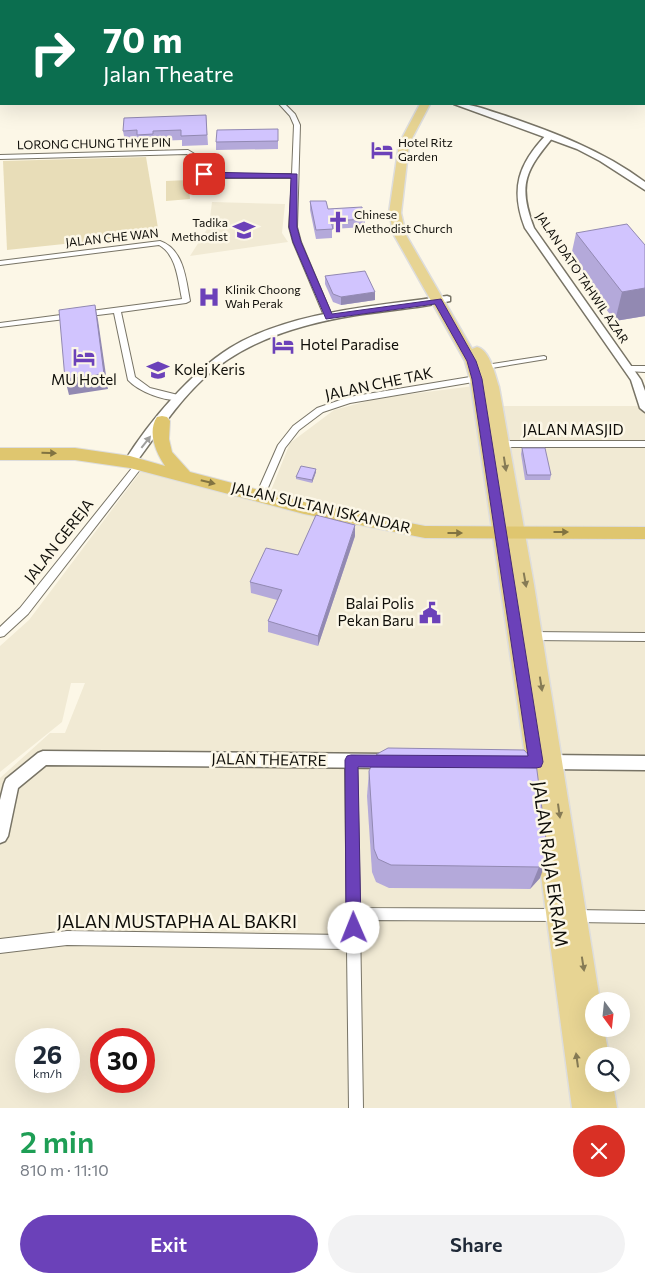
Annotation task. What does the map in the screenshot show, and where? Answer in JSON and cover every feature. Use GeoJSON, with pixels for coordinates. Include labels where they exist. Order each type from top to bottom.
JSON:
{"type":"FeatureCollection","features":[{"type":"Feature","properties":{"kind":"highway"},"geometry":{"type":"LineString","coordinates":[[162,421],[160,439],[164,454],[184,476]]}},
{"type":"Feature","properties":{"kind":"highway","name":"JALAN SULTAN ISKANDAR"},"geometry":{"type":"LineString","coordinates":[[0,454],[75,454],[134,464],[261,495],[304,508],[410,530],[439,532],[645,533]]}},
{"type":"Feature","properties":{"kind":"main road"},"geometry":{"type":"LineString","coordinates":[[462,105],[550,136],[618,167],[645,187]]}},
{"type":"Feature","properties":{"kind":"main road"},"geometry":{"type":"LineString","coordinates":[[480,105],[552,130],[639,170]]}},
{"type":"Feature","properties":{"kind":"main road"},"geometry":{"type":"LineString","coordinates":[[429,107],[404,144],[402,193],[395,213],[397,227],[443,300],[472,361],[484,374],[502,444],[509,532]]}},
{"type":"Feature","properties":{"kind":"main road"},"geometry":{"type":"LineString","coordinates":[[484,374],[509,532]]}},
{"type":"Feature","properties":{"kind":"main road","name":"JALAN RAJA EKRAM"},"geometry":{"type":"LineString","coordinates":[[509,532],[525,636],[538,762],[567,916],[595,1047]]}},
{"type":"Feature","properties":{"kind":"main road","name":"JALAN RAJA EKRAM"},"geometry":{"type":"LineString","coordinates":[[567,916],[584,1108]]}},
{"type":"Feature","properties":{"kind":"main road"},"geometry":{"type":"LineString","coordinates":[[602,1092],[605,1108]]}},
{"type":"Feature","properties":{"kind":"street"},"geometry":{"type":"LineString","coordinates":[[283,105],[294,115],[297,125],[293,227],[297,242],[329,318]]}},
{"type":"Feature","properties":{"kind":"street","name":"JALAN DATO TAHWIL AZAR"},"geometry":{"type":"LineString","coordinates":[[550,136],[529,160],[522,176],[521,198],[525,218],[530,228],[636,380],[645,408]]}},
{"type":"Feature","properties":{"kind":"street","name":"LORONG CHUNG THYE PIN"},"geometry":{"type":"LineString","coordinates":[[0,157],[188,152],[198,159],[200,170],[211,176],[294,176]]}},
{"type":"Feature","properties":{"kind":"street","name":"JALAN CHE WAN"},"geometry":{"type":"LineString","coordinates":[[0,262],[160,243],[168,248],[176,259],[186,301],[117,310]]}},
{"type":"Feature","properties":{"kind":"street"},"geometry":{"type":"LineString","coordinates":[[134,464],[179,398],[210,366],[247,342],[302,324],[329,318],[443,300]]}},
{"type":"Feature","properties":{"kind":"street"},"geometry":{"type":"LineString","coordinates":[[0,325],[117,310],[131,378],[135,384],[142,389],[179,398]]}},
{"type":"Feature","properties":{"kind":"street"},"geometry":{"type":"LineString","coordinates":[[484,374],[544,358]]}},
{"type":"Feature","properties":{"kind":"street"},"geometry":{"type":"LineString","coordinates":[[628,369],[645,369]]}},
{"type":"Feature","properties":{"kind":"street","name":"JALAN CHE TAK"},"geometry":{"type":"LineString","coordinates":[[261,495],[281,447],[296,428],[320,410],[349,400],[484,374]]}},
{"type":"Feature","properties":{"kind":"street","name":"JALAN MASJID"},"geometry":{"type":"LineString","coordinates":[[502,444],[645,444]]}},
{"type":"Feature","properties":{"kind":"street","name":"JALAN GEREJA"},"geometry":{"type":"LineString","coordinates":[[0,634],[24,611],[134,464]]}},
{"type":"Feature","properties":{"kind":"street"},"geometry":{"type":"LineString","coordinates":[[525,636],[645,637]]}},
{"type":"Feature","properties":{"kind":"street","name":"JALAN THEATRE"},"geometry":{"type":"LineString","coordinates":[[0,836],[11,784],[43,758],[400,761]]}},
{"type":"Feature","properties":{"kind":"street"},"geometry":{"type":"LineString","coordinates":[[351,760],[356,1108]]}},
{"type":"Feature","properties":{"kind":"street"},"geometry":{"type":"LineString","coordinates":[[538,762],[645,763]]}},
{"type":"Feature","properties":{"kind":"street"},"geometry":{"type":"LineString","coordinates":[[353,914],[645,916]]}},
{"type":"Feature","properties":{"kind":"street","name":"JALAN MUSTAPHA AL BAKRI"},"geometry":{"type":"LineString","coordinates":[[0,946],[67,938],[354,942]]}},
{"type":"Feature","properties":{"kind":"shaded area"},"geometry":{"type":"Polygon","coordinates":[[[146,157],[159,234],[7,250],[3,161],[146,157]]]}},
{"type":"Feature","properties":{"kind":"shaded area"},"geometry":{"type":"Polygon","coordinates":[[[188,180],[190,199],[166,201],[166,181],[188,180]]]}},
{"type":"Feature","properties":{"kind":"shaded area","name":"Tadika Methodist"},"geometry":{"type":"Polygon","coordinates":[[[212,202],[285,204],[282,233],[288,242],[190,256],[209,226],[212,202]]]}},
{"type":"Feature","properties":{"kind":"shaded area"},"geometry":{"type":"Polygon","coordinates":[[[482,385],[487,406],[645,406],[645,1108],[0,1108],[0,778],[50,733],[65,733],[85,683],[71,683],[62,722],[0,772],[0,646],[29,620],[141,471],[268,498],[290,443],[334,410],[379,398],[482,385]]]}},
{"type":"Feature","properties":{"kind":"building"},"geometry":{"type":"Polygon","coordinates":[[[206,115],[207,135],[181,136],[181,130],[153,131],[153,134],[137,135],[137,130],[123,131],[124,118],[206,115]]]}},
{"type":"Feature","properties":{"kind":"building"},"geometry":{"type":"Polygon","coordinates":[[[278,129],[278,141],[216,142],[217,130],[278,129]]]}},
{"type":"Feature","properties":{"kind":"building"},"geometry":{"type":"Polygon","coordinates":[[[310,201],[326,201],[328,209],[362,207],[365,219],[331,221],[333,229],[316,230],[310,201]]]}},
{"type":"Feature","properties":{"kind":"building"},"geometry":{"type":"Polygon","coordinates":[[[627,224],[645,245],[645,288],[622,292],[576,233],[627,224]]]}},
{"type":"Feature","properties":{"kind":"building"},"geometry":{"type":"Polygon","coordinates":[[[365,271],[375,292],[341,297],[333,294],[325,276],[365,271]]]}},
{"type":"Feature","properties":{"kind":"building","name":"MU Hotel"},"geometry":{"type":"Polygon","coordinates":[[[95,305],[104,374],[65,379],[59,310],[95,305]]]}},
{"type":"Feature","properties":{"kind":"building"},"geometry":{"type":"Polygon","coordinates":[[[522,448],[545,448],[551,475],[527,475],[522,448]]]}},
{"type":"Feature","properties":{"kind":"building"},"geometry":{"type":"Polygon","coordinates":[[[301,466],[316,469],[312,480],[296,477],[301,466]]]}},
{"type":"Feature","properties":{"kind":"building"},"geometry":{"type":"Polygon","coordinates":[[[316,515],[355,525],[318,636],[268,621],[282,590],[250,582],[266,548],[298,555],[316,515]]]}},
{"type":"Feature","properties":{"kind":"building"},"geometry":{"type":"Polygon","coordinates":[[[388,748],[524,750],[536,763],[548,855],[539,867],[391,865],[378,859],[374,849],[369,771],[377,754],[388,748]]]}},
{"type":"Feature","properties":{"kind":"place","name":"Hotel Ritz Garden"},"geometry":{"type":"Point","coordinates":[382,150]}},
{"type":"Feature","properties":{"kind":"place","name":"Chinese Methodist Church"},"geometry":{"type":"Point","coordinates":[338,222]}},
{"type":"Feature","properties":{"kind":"place","name":"Tadika Methodist"},"geometry":{"type":"Point","coordinates":[244,230]}},
{"type":"Feature","properties":{"kind":"place","name":"Klinik Choong Wah Perak"},"geometry":{"type":"Point","coordinates":[209,297]}},
{"type":"Feature","properties":{"kind":"place","name":"Hotel Paradise"},"geometry":{"type":"Point","coordinates":[283,345]}},
{"type":"Feature","properties":{"kind":"place","name":"MU Hotel"},"geometry":{"type":"Point","coordinates":[84,357]}},
{"type":"Feature","properties":{"kind":"place","name":"Kolej Keris"},"geometry":{"type":"Point","coordinates":[158,370]}},
{"type":"Feature","properties":{"kind":"place","name":"Balai Polis Pekan Baru"},"geometry":{"type":"Point","coordinates":[430,613]}},
{"type":"Feature","properties":{"kind":"route"},"geometry":{"type":"LineString","coordinates":[[204,174],[211,176],[294,176],[293,227],[297,242],[329,318],[438,301],[472,361],[477,379],[494,478],[536,762],[351,760],[354,928]]}}]}
